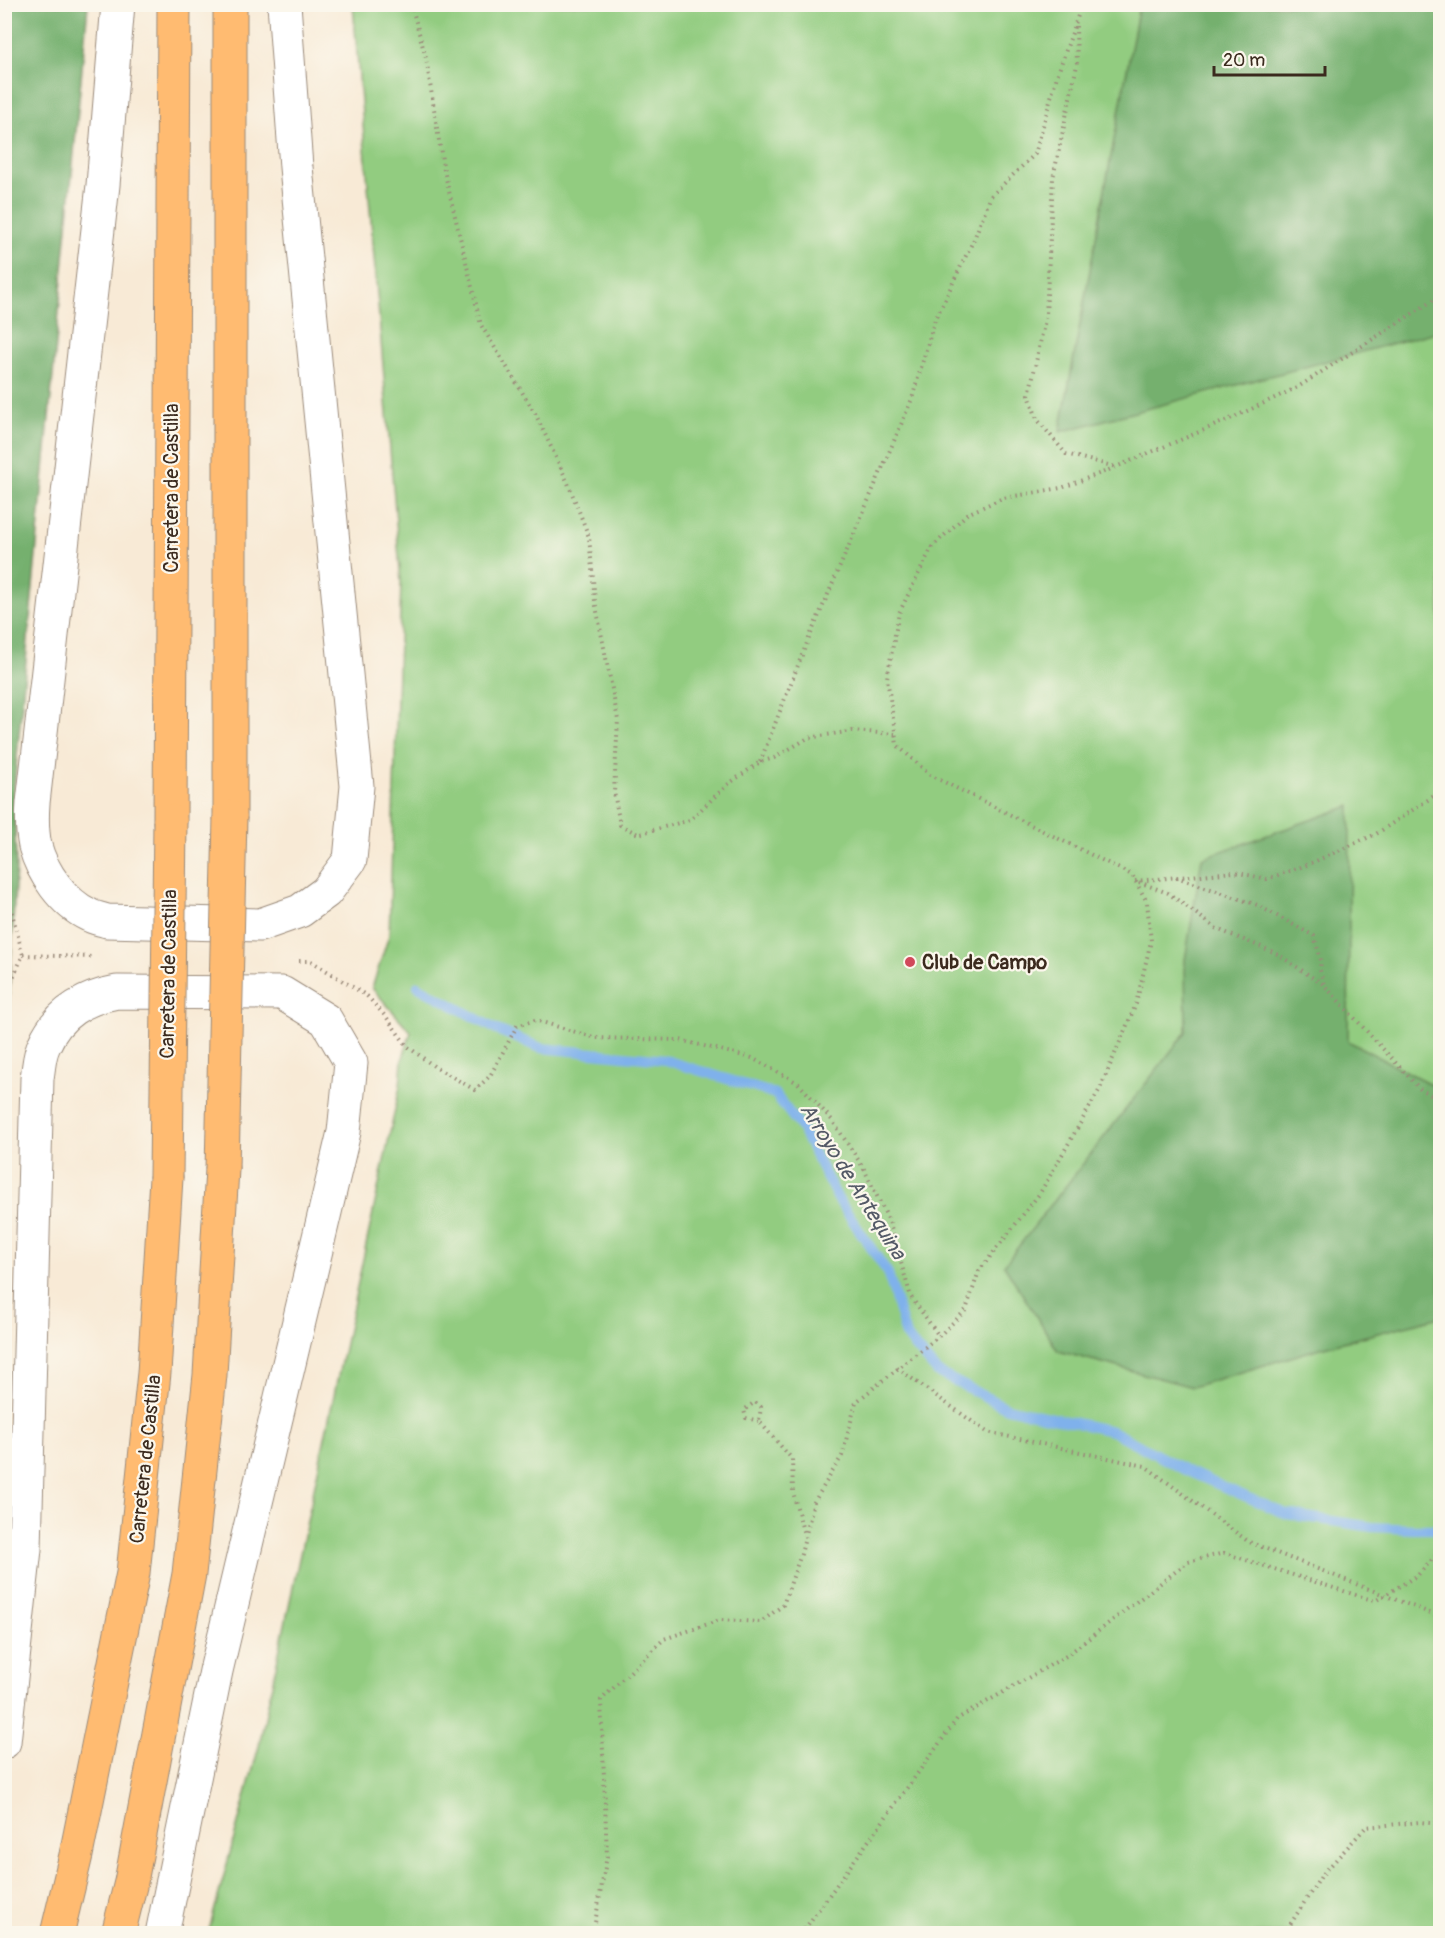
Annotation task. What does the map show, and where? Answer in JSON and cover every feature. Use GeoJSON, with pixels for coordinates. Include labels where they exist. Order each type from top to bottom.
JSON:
{"type":"FeatureCollection","features":[{"type":"Feature","properties":{"kind":"highway","name":"Carretera de Castilla"},"geometry":{"type":"LineString","coordinates":[[57,1934],[76,1855],[133,1573],[154,1373],[166,1178],[174,4]]}},
{"type":"Feature","properties":{"kind":"highway"},"geometry":{"type":"LineString","coordinates":[[118,1934],[131,1882],[189,1574],[210,1375],[222,1169],[230,817],[230,4]]}},
{"type":"Feature","properties":{"kind":"lane"},"geometry":{"type":"LineString","coordinates":[[118,4],[103,184],[33,803],[32,826],[35,846],[42,865],[54,885],[69,901],[88,915],[107,921],[260,926],[300,911],[326,892],[350,860],[357,786],[297,179],[284,4]]}},
{"type":"Feature","properties":{"kind":"lane"},"geometry":{"type":"LineString","coordinates":[[4,1742],[25,1549],[37,1078],[43,1046],[58,1022],[75,1007],[96,996],[117,992],[282,993],[327,1020],[351,1064],[344,1132],[216,1671],[162,1934]]}},
{"type":"Feature","properties":{"kind":"path"},"geometry":{"type":"LineString","coordinates":[[411,4],[426,58],[443,166],[481,325],[535,413],[568,483],[588,537],[596,601],[618,720],[614,792],[620,825],[638,834],[690,820],[727,785],[760,762],[774,758],[808,738],[852,731],[895,734]]}},
{"type":"Feature","properties":{"kind":"path"},"geometry":{"type":"LineString","coordinates":[[760,762],[804,650],[912,399],[934,322],[975,239],[991,196],[1035,154],[1057,76],[1082,4]]}},
{"type":"Feature","properties":{"kind":"path"},"geometry":{"type":"LineString","coordinates":[[1076,23],[1077,65],[1053,178],[1046,315],[1029,395],[1037,419],[1066,454],[1117,467]]}},
{"type":"Feature","properties":{"kind":"path"},"geometry":{"type":"LineString","coordinates":[[593,1934],[607,1856],[601,1700],[664,1639],[720,1620],[761,1622],[783,1605],[814,1502],[842,1456],[856,1402],[939,1336],[966,1310],[980,1271],[1040,1193],[1100,1089],[1136,1004],[1151,940],[1148,902],[1132,875],[930,775],[897,745],[887,678],[899,613],[932,548],[967,514],[1004,498],[1061,488],[1117,467],[1298,387],[1440,296]]}},
{"type":"Feature","properties":{"kind":"path"},"geometry":{"type":"LineString","coordinates":[[1135,881],[1234,872],[1267,879],[1309,864],[1376,834],[1440,792]]}},
{"type":"Feature","properties":{"kind":"path"},"geometry":{"type":"LineString","coordinates":[[1176,877],[1257,905],[1314,936],[1321,960],[1320,970],[1324,985]]}},
{"type":"Feature","properties":{"kind":"path"},"geometry":{"type":"LineString","coordinates":[[1135,881],[1168,893],[1217,929],[1276,953],[1324,985],[1421,1090],[1440,1100]]}},
{"type":"Feature","properties":{"kind":"path"},"geometry":{"type":"LineString","coordinates":[[4,883],[22,955],[4,998]]}},
{"type":"Feature","properties":{"kind":"path"},"geometry":{"type":"LineString","coordinates":[[407,1046],[435,1067],[475,1090],[490,1076],[517,1026],[535,1020],[596,1038],[680,1040],[752,1058],[798,1083],[832,1120],[863,1167],[889,1221],[911,1297],[939,1336]]}},
{"type":"Feature","properties":{"kind":"path"},"geometry":{"type":"LineString","coordinates":[[897,1368],[987,1432],[1145,1466],[1249,1542],[1440,1617]]}},
{"type":"Feature","properties":{"kind":"path"},"geometry":{"type":"LineString","coordinates":[[759,1421],[761,1407],[755,1402],[744,1410],[746,1418],[759,1421],[792,1460],[793,1492],[805,1538]]}},
{"type":"Feature","properties":{"kind":"path"},"geometry":{"type":"LineString","coordinates":[[801,1934],[957,1719],[1066,1656],[1188,1562],[1224,1553],[1375,1601],[1418,1575],[1440,1551]]}},
{"type":"Feature","properties":{"kind":"path"},"geometry":{"type":"LineString","coordinates":[[1284,1934],[1322,1875],[1366,1827],[1420,1822],[1440,1824]]}},
{"type":"Feature","properties":{"kind":"green space"},"geometry":{"type":"Polygon","coordinates":[[[5,4],[88,5],[14,788],[16,867],[5,1077],[5,4]]]}},
{"type":"Feature","properties":{"kind":"green space","name":"Club de Campo"},"geometry":{"type":"Polygon","coordinates":[[[353,5],[1440,5],[1440,1933],[208,1934],[259,1746],[400,1086],[402,1061],[411,1032],[372,988],[389,935],[401,582],[353,5]]]}},
{"type":"Feature","properties":{"kind":"green space"},"geometry":{"type":"Polygon","coordinates":[[[1139,5],[1440,5],[1440,329],[1436,332],[1060,432],[1139,5]]]}},
{"type":"Feature","properties":{"kind":"green space"},"geometry":{"type":"Polygon","coordinates":[[[1350,806],[1348,1041],[1440,1089],[1440,1317],[1324,1347],[1192,1387],[1058,1351],[1004,1265],[1186,1032],[1185,960],[1202,858],[1350,806]]]}},
{"type":"Feature","properties":{"kind":"waterway","name":"Arroyo de Antequina"},"geometry":{"type":"LineString","coordinates":[[418,986],[497,1030],[541,1048],[665,1060],[775,1094],[801,1128],[838,1199],[888,1273],[906,1336],[937,1372],[1007,1408],[1112,1431],[1187,1471],[1286,1514],[1372,1527],[1440,1529]]}},
{"type":"Feature","properties":{"kind":"place","name":"Club de Campo"},"geometry":{"type":"Point","coordinates":[910,962]}}]}
